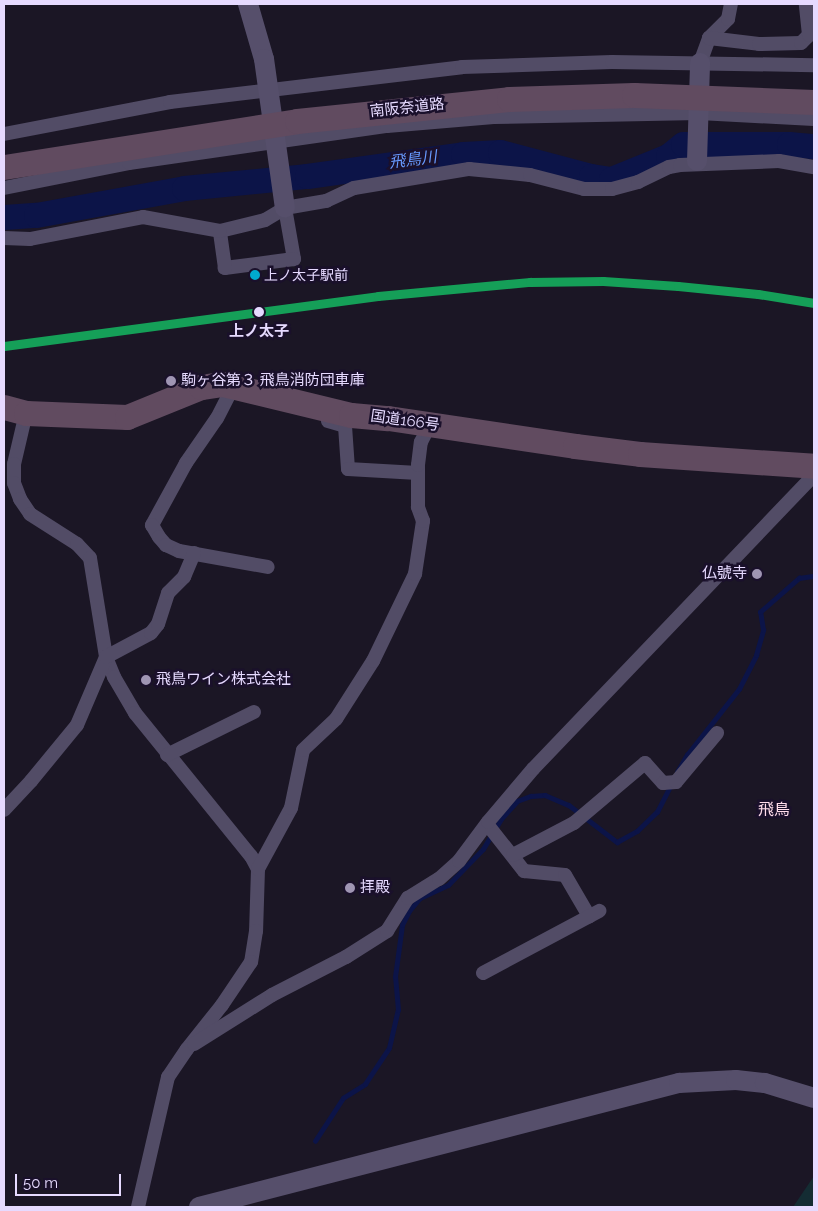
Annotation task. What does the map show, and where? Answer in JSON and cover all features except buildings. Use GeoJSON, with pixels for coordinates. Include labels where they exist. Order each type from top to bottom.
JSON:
{"type":"FeatureCollection","features":[{"type":"Feature","properties":{"kind":"highway","name":"南阪奈道路"},"geometry":{"type":"LineString","coordinates":[[4,168],[297,121],[509,99],[634,95],[814,102]]}},
{"type":"Feature","properties":{"kind":"highway","name":"南阪奈道路"},"geometry":{"type":"LineString","coordinates":[[4,175],[296,129],[510,107],[709,104],[814,110]]}},
{"type":"Feature","properties":{"kind":"highway","name":"国道166号"},"geometry":{"type":"LineString","coordinates":[[15,410],[127,417],[201,388],[223,384],[351,415],[430,424],[615,451],[814,466]]}},
{"type":"Feature","properties":{"kind":"street"},"geometry":{"type":"LineString","coordinates":[[220,231],[226,268],[293,260],[278,147],[257,29],[248,4]]}},
{"type":"Feature","properties":{"kind":"street"},"geometry":{"type":"LineString","coordinates":[[697,163],[700,63],[709,38],[728,19],[731,4]]}},
{"type":"Feature","properties":{"kind":"street"},"geometry":{"type":"LineString","coordinates":[[709,38],[759,44],[800,43],[809,35],[809,9]]}},
{"type":"Feature","properties":{"kind":"street"},"geometry":{"type":"LineString","coordinates":[[4,134],[170,102],[268,92],[462,67],[612,62],[814,64]]}},
{"type":"Feature","properties":{"kind":"street"},"geometry":{"type":"LineString","coordinates":[[4,188],[129,163],[278,147],[387,126],[494,117],[814,118]]}},
{"type":"Feature","properties":{"kind":"street"},"geometry":{"type":"LineString","coordinates":[[4,238],[30,239],[143,217],[220,231],[265,220],[285,206],[326,201],[354,188],[469,169],[530,175],[584,189],[612,189],[638,182],[669,167],[697,163],[779,161],[814,167]]}},
{"type":"Feature","properties":{"kind":"street"},"geometry":{"type":"LineString","coordinates":[[233,387],[217,418],[186,463],[152,525],[166,544],[179,551],[268,567]]}},
{"type":"Feature","properties":{"kind":"street"},"geometry":{"type":"LineString","coordinates":[[298,402],[298,410],[305,414],[345,426],[348,469],[418,473]]}},
{"type":"Feature","properties":{"kind":"street"},"geometry":{"type":"LineString","coordinates":[[15,410],[14,482],[20,499],[30,514],[78,544],[90,558],[106,657],[114,677],[135,713],[251,856],[258,869]]}},
{"type":"Feature","properties":{"kind":"street"},"geometry":{"type":"LineString","coordinates":[[138,1207],[168,1077],[187,1049],[222,1006],[251,962],[256,931],[258,869],[291,808],[303,750],[336,719],[373,661],[415,574],[423,521],[418,507],[418,473],[421,442],[430,424]]}},
{"type":"Feature","properties":{"kind":"street"},"geometry":{"type":"LineString","coordinates":[[187,1049],[272,995],[346,957],[387,931],[408,898],[439,879],[460,863],[491,828],[533,769],[814,475]]}},
{"type":"Feature","properties":{"kind":"street"},"geometry":{"type":"LineString","coordinates":[[4,810],[31,781],[77,725],[106,657],[151,633],[158,624],[168,593],[184,577],[194,553]]}},
{"type":"Feature","properties":{"kind":"street"},"geometry":{"type":"LineString","coordinates":[[168,755],[254,712]]}},
{"type":"Feature","properties":{"kind":"street"},"geometry":{"type":"LineString","coordinates":[[513,855],[574,823],[587,810],[645,763],[669,782],[716,733]]}},
{"type":"Feature","properties":{"kind":"street"},"geometry":{"type":"LineString","coordinates":[[483,973],[594,914],[565,875],[524,871],[491,828]]}},
{"type":"Feature","properties":{"kind":"street"},"geometry":{"type":"LineString","coordinates":[[199,1207],[679,1083],[736,1080],[765,1083],[814,1098]]}},
{"type":"Feature","properties":{"kind":"shaded area"},"geometry":{"type":"Polygon","coordinates":[[[814,1176],[814,1207],[793,1207],[814,1176]]]}},
{"type":"Feature","properties":{"kind":"waterway","name":"飛鳥川"},"geometry":{"type":"LineString","coordinates":[[4,217],[36,215],[184,188],[307,176],[463,154],[500,152],[591,176],[611,179],[668,156],[683,144],[789,144],[814,146]]}},
{"type":"Feature","properties":{"kind":"waterway"},"geometry":{"type":"LineString","coordinates":[[677,772],[687,755],[739,689],[756,655],[763,630],[760,612],[799,578],[814,576]]}},
{"type":"Feature","properties":{"kind":"waterway"},"geometry":{"type":"LineString","coordinates":[[315,1141],[343,1098],[365,1084],[389,1048],[398,1010],[395,977],[402,925],[409,911],[420,898],[448,885],[483,849],[501,819],[517,801],[531,796],[545,795],[569,805],[617,842],[637,831],[657,812],[670,786]]}},
{"type":"Feature","properties":{"kind":"transit line"},"geometry":{"type":"LineString","coordinates":[[4,346],[378,296],[530,282],[603,281],[678,286],[758,294],[814,303]]}},
{"type":"Feature","properties":{"kind":"place","name":"上ノ太子駅前"},"geometry":{"type":"Point","coordinates":[255,275]}},
{"type":"Feature","properties":{"kind":"place","name":"上ノ太子"},"geometry":{"type":"Point","coordinates":[259,312]}},
{"type":"Feature","properties":{"kind":"place","name":"駒ヶ谷第３ 飛鳥消防団車庫"},"geometry":{"type":"Point","coordinates":[171,381]}},
{"type":"Feature","properties":{"kind":"place","name":"仏號寺"},"geometry":{"type":"Point","coordinates":[757,574]}},
{"type":"Feature","properties":{"kind":"place","name":"飛鳥ワイン株式会社"},"geometry":{"type":"Point","coordinates":[146,680]}},
{"type":"Feature","properties":{"kind":"place","name":"拝殿"},"geometry":{"type":"Point","coordinates":[350,888]}},
{"type":"Feature","properties":{"kind":"district","name":"飛鳥"},"geometry":{"type":"Point","coordinates":[774,810]}}]}
